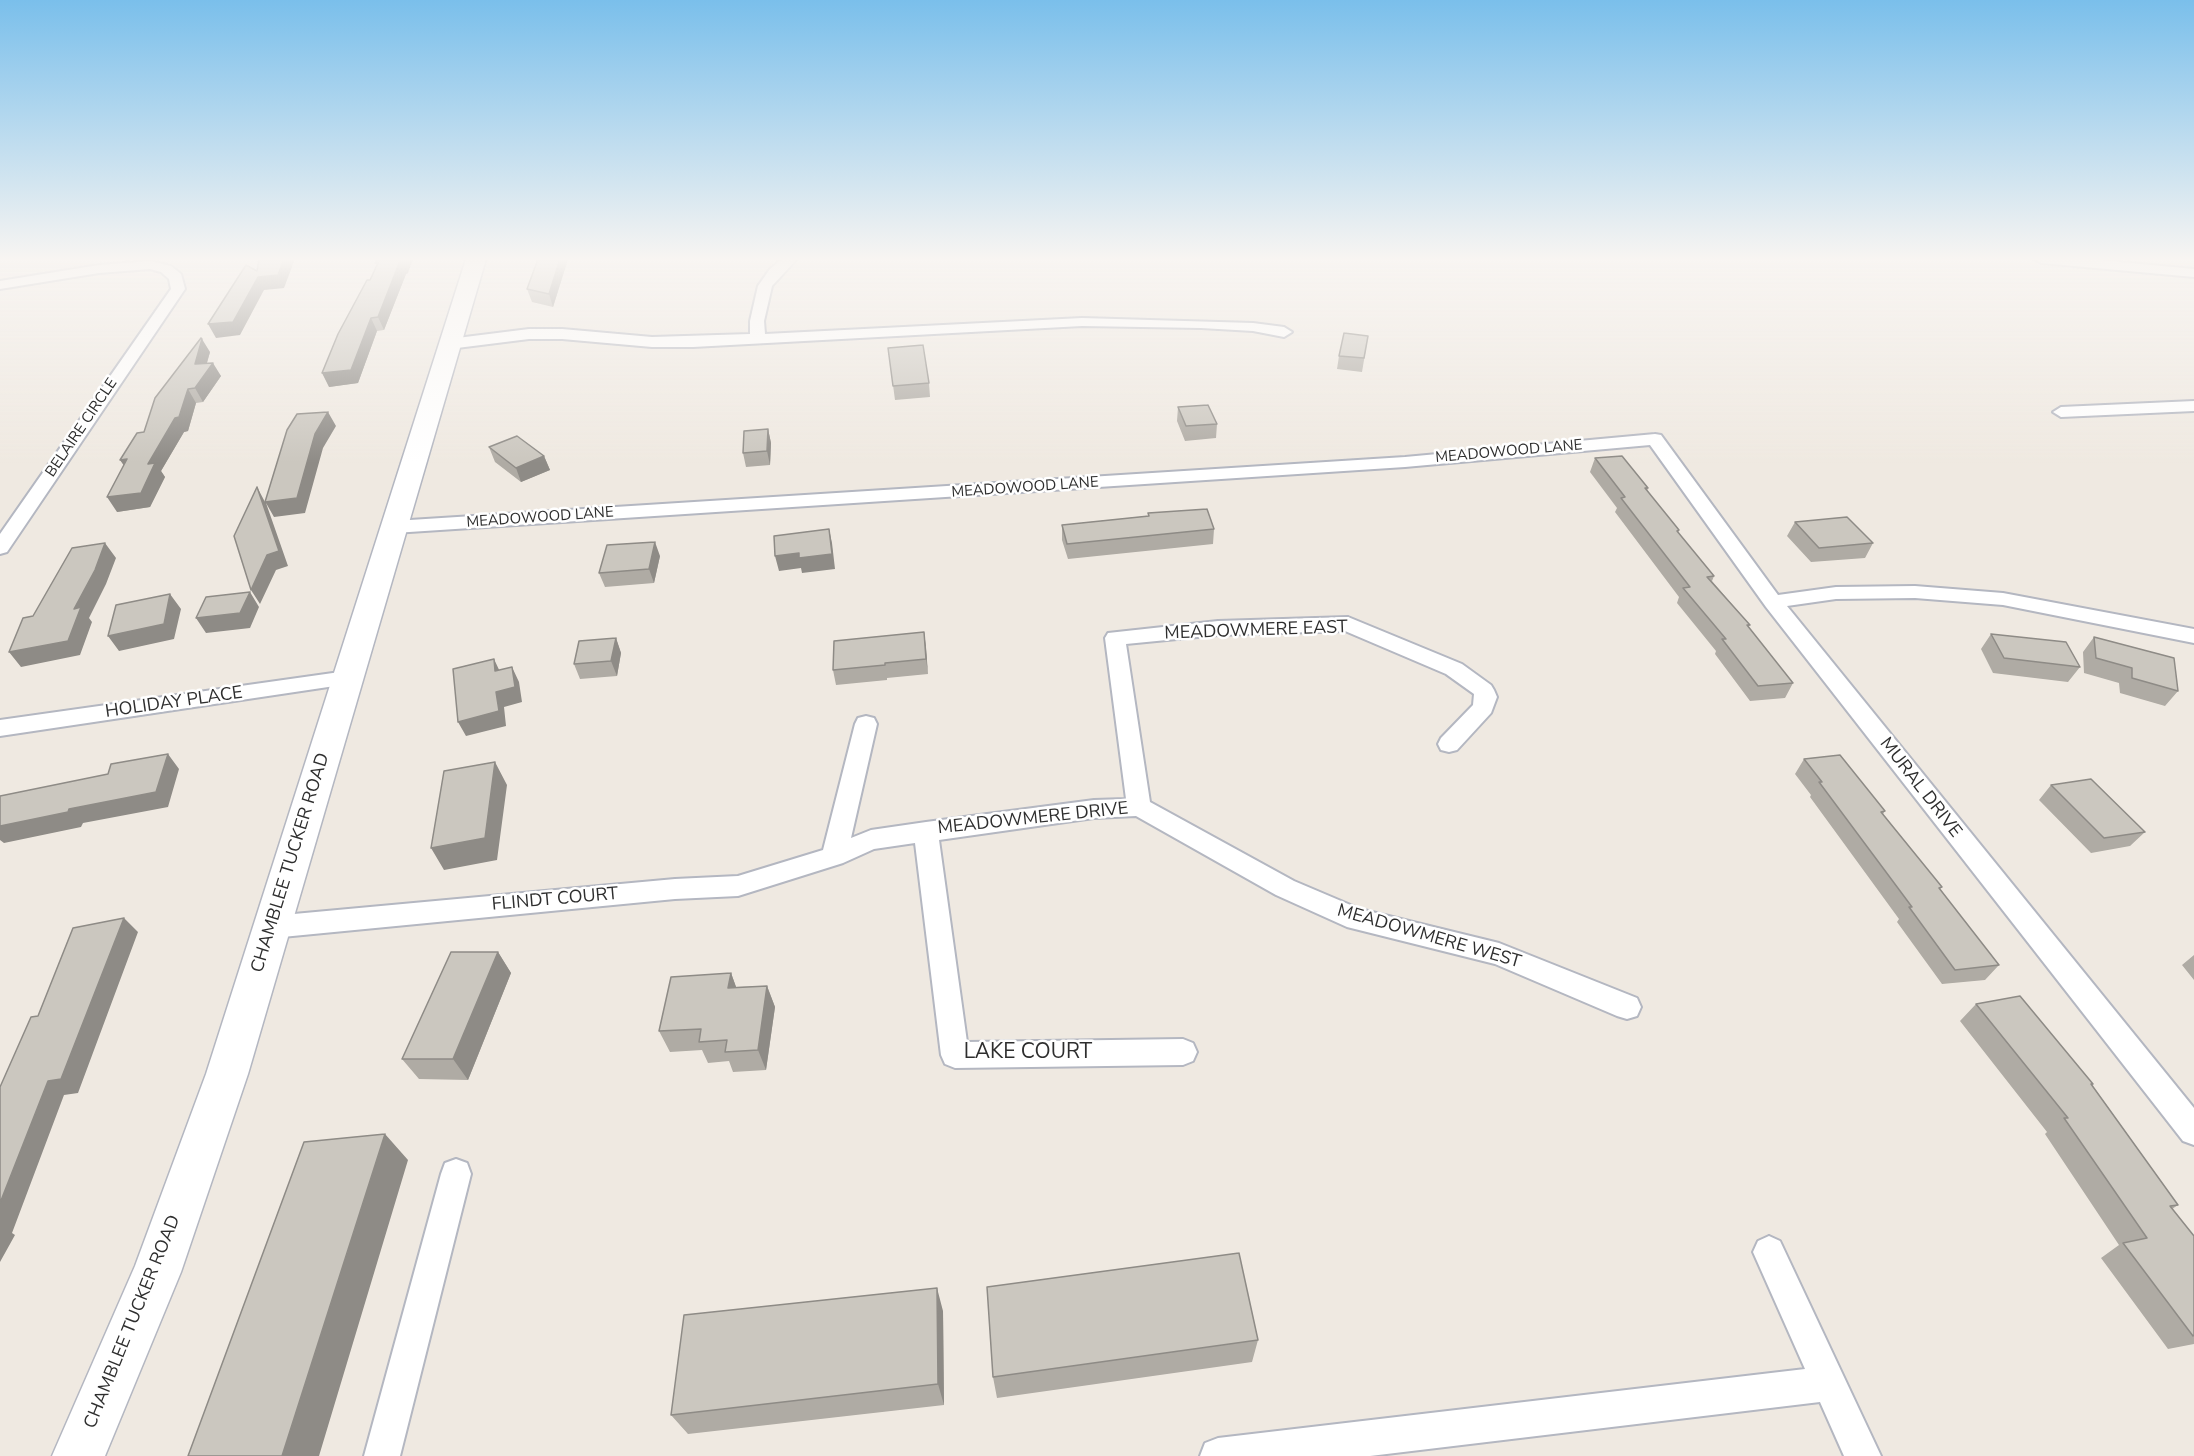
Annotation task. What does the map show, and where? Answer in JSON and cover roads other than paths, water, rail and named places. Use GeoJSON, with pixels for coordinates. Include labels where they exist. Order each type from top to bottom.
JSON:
{"type":"FeatureCollection","features":[{"type":"Feature","properties":{"kind":"main road","name":"CHAMBLEE TUCKER ROAD"},"geometry":{"type":"LineString","coordinates":[[78,1456],[157,1272],[227,1074],[454,327]]}},
{"type":"Feature","properties":{"kind":"street","name":"BELAIRE CIRCLE"},"geometry":{"type":"LineString","coordinates":[[0,548],[152,327]]}},
{"type":"Feature","properties":{"kind":"street"},"geometry":{"type":"LineString","coordinates":[[757,327],[758,338]]}},
{"type":"Feature","properties":{"kind":"street"},"geometry":{"type":"LineString","coordinates":[[449,344],[529,334],[562,334],[652,342],[982,327]]}},
{"type":"Feature","properties":{"kind":"street"},"geometry":{"type":"LineString","coordinates":[[1251,327],[1284,332]]}},
{"type":"Feature","properties":{"kind":"street"},"geometry":{"type":"LineString","coordinates":[[2061,411],[2194,406]]}},
{"type":"Feature","properties":{"kind":"street","name":"MEADOWOOD LANE"},"geometry":{"type":"LineString","coordinates":[[394,528],[1393,463],[1655,439]]}},
{"type":"Feature","properties":{"kind":"street","name":"MURAL DRIVE"},"geometry":{"type":"LineString","coordinates":[[1655,439],[1773,602],[2194,1131]]}},
{"type":"Feature","properties":{"kind":"street"},"geometry":{"type":"LineString","coordinates":[[1773,602],[1836,593],[1915,592],[2003,599],[2194,636]]}},
{"type":"Feature","properties":{"kind":"street","name":"MEADOWMERE EAST"},"geometry":{"type":"LineString","coordinates":[[1139,807],[1115,638],[1218,628],[1348,624],[1454,669],[1483,690],[1486,697],[1483,708],[1449,744]]}},
{"type":"Feature","properties":{"kind":"street","name":"HOLIDAY PLACE"},"geometry":{"type":"LineString","coordinates":[[0,728],[347,678]]}},
{"type":"Feature","properties":{"kind":"street"},"geometry":{"type":"LineString","coordinates":[[834,856],[866,724]]}},
{"type":"Feature","properties":{"kind":"street","name":"MEADOWMERE DRIVE"},"geometry":{"type":"LineString","coordinates":[[834,856],[871,840],[926,831],[1094,809],[1139,807]]}},
{"type":"Feature","properties":{"kind":"street","name":"MEADOWMERE WEST"},"geometry":{"type":"LineString","coordinates":[[1139,807],[1285,888],[1356,919],[1499,954],[1627,1007]]}},
{"type":"Feature","properties":{"kind":"street","name":"LAKE COURT"},"geometry":{"type":"LineString","coordinates":[[926,831],[955,1055],[1183,1052]]}},
{"type":"Feature","properties":{"kind":"street","name":"FLINDT COURT"},"geometry":{"type":"LineString","coordinates":[[272,927],[675,889],[738,886],[834,856]]}},
{"type":"Feature","properties":{"kind":"street"},"geometry":{"type":"LineString","coordinates":[[382,1456],[456,1174]]}},
{"type":"Feature","properties":{"kind":"street"},"geometry":{"type":"LineString","coordinates":[[1769,1252],[1863,1456]]}},
{"type":"Feature","properties":{"kind":"street"},"geometry":{"type":"LineString","coordinates":[[1218,1456],[1829,1384]]}}]}
